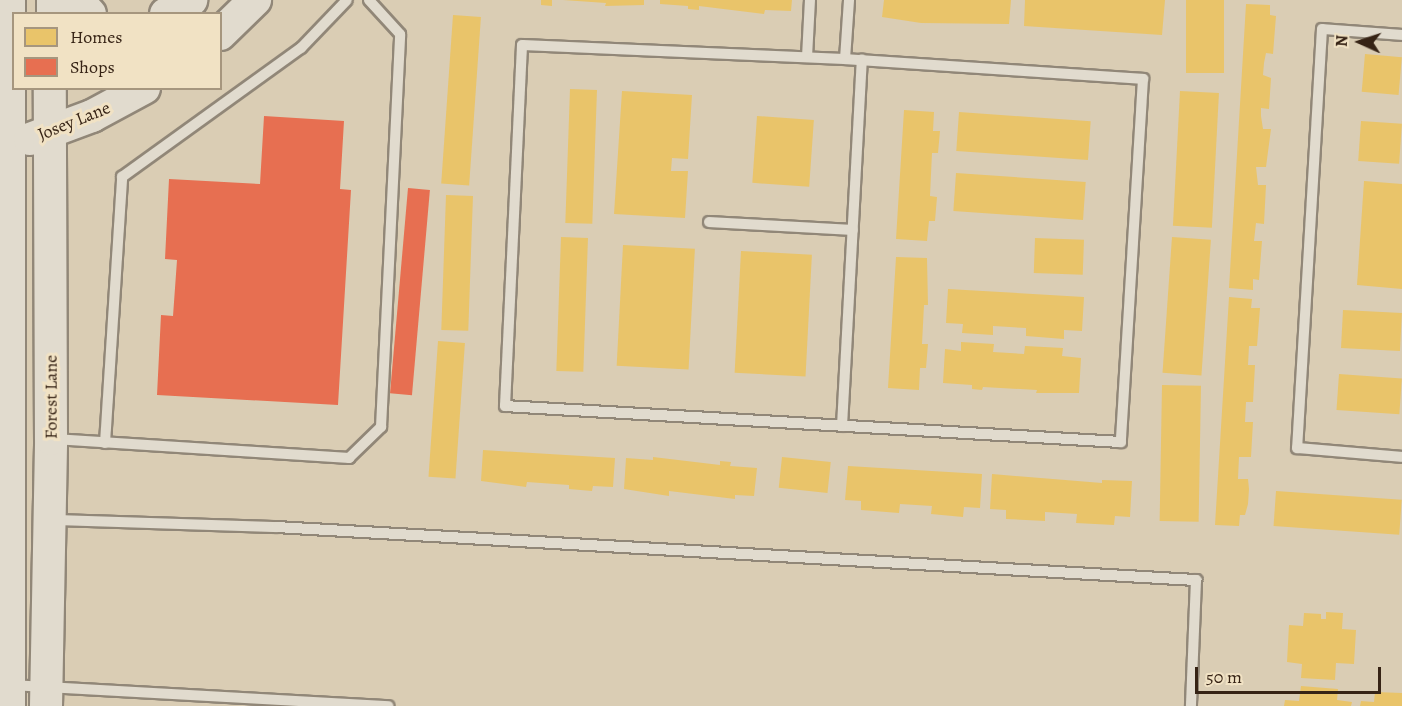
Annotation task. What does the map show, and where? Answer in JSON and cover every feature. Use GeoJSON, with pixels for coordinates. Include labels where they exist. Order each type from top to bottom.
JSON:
{"type":"FeatureCollection","features":[{"type":"Feature","properties":{"kind":"main road"},"geometry":{"type":"LineString","coordinates":[[0,8],[2,0]]}},
{"type":"Feature","properties":{"kind":"main road"},"geometry":{"type":"LineString","coordinates":[[6,692],[5,102],[9,0]]}},
{"type":"Feature","properties":{"kind":"main road"},"geometry":{"type":"LineString","coordinates":[[77,0],[88,12]]}},
{"type":"Feature","properties":{"kind":"main road"},"geometry":{"type":"LineString","coordinates":[[169,12],[193,0]]}},
{"type":"Feature","properties":{"kind":"main road"},"geometry":{"type":"LineString","coordinates":[[182,12],[193,0]]}},
{"type":"Feature","properties":{"kind":"main road"},"geometry":{"type":"LineString","coordinates":[[222,32],[255,0]]}},
{"type":"Feature","properties":{"kind":"main road","name":"Josey Lane"},"geometry":{"type":"LineString","coordinates":[[5,102],[55,90]]}},
{"type":"Feature","properties":{"kind":"main road","name":"Forest Lane"},"geometry":{"type":"LineString","coordinates":[[46,697],[51,439],[49,134],[55,90]]}},
{"type":"Feature","properties":{"kind":"main road","name":"Josey Lane"},"geometry":{"type":"LineString","coordinates":[[5,144],[49,134],[140,90]]}},
{"type":"Feature","properties":{"kind":"lane"},"geometry":{"type":"LineString","coordinates":[[105,443],[122,177],[301,48],[346,0]]}},
{"type":"Feature","properties":{"kind":"lane"},"geometry":{"type":"LineString","coordinates":[[51,439],[349,458],[381,427],[399,34],[369,0]]}},
{"type":"Feature","properties":{"kind":"lane"},"geometry":{"type":"LineString","coordinates":[[807,57],[810,0]]}},
{"type":"Feature","properties":{"kind":"lane"},"geometry":{"type":"LineString","coordinates":[[846,59],[849,0]]}},
{"type":"Feature","properties":{"kind":"lane"},"geometry":{"type":"LineString","coordinates":[[1402,35],[1322,29],[1298,448],[1402,456]]}},
{"type":"Feature","properties":{"kind":"lane"},"geometry":{"type":"LineString","coordinates":[[522,45],[846,59],[1143,79],[1121,442],[505,406],[522,45]]}},
{"type":"Feature","properties":{"kind":"lane"},"geometry":{"type":"LineString","coordinates":[[842,426],[862,60]]}},
{"type":"Feature","properties":{"kind":"lane"},"geometry":{"type":"LineString","coordinates":[[709,222],[853,230]]}},
{"type":"Feature","properties":{"kind":"lane"},"geometry":{"type":"LineString","coordinates":[[50,520],[255,526],[1196,580],[1191,706]]}},
{"type":"Feature","properties":{"kind":"lane"},"geometry":{"type":"LineString","coordinates":[[6,692],[46,697],[388,706]]}},
{"type":"Feature","properties":{"kind":"building: Homes"},"geometry":{"type":"Polygon","coordinates":[[[541,0],[552,0],[552,6],[541,5],[541,0]]]}},
{"type":"Feature","properties":{"kind":"building: Homes"},"geometry":{"type":"Polygon","coordinates":[[[563,0],[644,0],[644,5],[605,6],[606,3],[563,0]]]}},
{"type":"Feature","properties":{"kind":"building: Homes"},"geometry":{"type":"Polygon","coordinates":[[[660,0],[792,0],[791,11],[765,10],[764,14],[699,6],[699,10],[688,9],[688,6],[660,4],[660,0]]]}},
{"type":"Feature","properties":{"kind":"building: Homes"},"geometry":{"type":"Polygon","coordinates":[[[884,0],[1011,0],[1009,24],[921,23],[882,17],[884,0]]]}},
{"type":"Feature","properties":{"kind":"building: Homes"},"geometry":{"type":"Polygon","coordinates":[[[1025,0],[1165,0],[1162,35],[1024,26],[1025,0]]]}},
{"type":"Feature","properties":{"kind":"building: Homes"},"geometry":{"type":"Polygon","coordinates":[[[1186,0],[1224,0],[1224,73],[1186,73],[1186,0]]]}},
{"type":"Feature","properties":{"kind":"building: Homes"},"geometry":{"type":"Polygon","coordinates":[[[1246,4],[1270,5],[1270,15],[1276,16],[1273,54],[1266,53],[1264,63],[1263,75],[1271,78],[1269,109],[1261,108],[1261,116],[1263,129],[1271,129],[1266,167],[1256,167],[1258,185],[1266,185],[1264,224],[1256,223],[1254,241],[1262,241],[1259,280],[1253,279],[1253,290],[1229,288],[1246,4]]]}},
{"type":"Feature","properties":{"kind":"building: Homes"},"geometry":{"type":"Polygon","coordinates":[[[453,15],[481,17],[469,186],[441,184],[453,15]]]}},
{"type":"Feature","properties":{"kind":"building: Homes"},"geometry":{"type":"Polygon","coordinates":[[[1365,54],[1402,57],[1399,95],[1362,92],[1365,54]]]}},
{"type":"Feature","properties":{"kind":"building: Homes"},"geometry":{"type":"Polygon","coordinates":[[[570,89],[597,90],[592,224],[565,223],[570,89]]]}},
{"type":"Feature","properties":{"kind":"building: Homes"},"geometry":{"type":"Polygon","coordinates":[[[622,91],[692,95],[688,159],[672,158],[671,171],[688,171],[685,218],[614,214],[622,91]]]}},
{"type":"Feature","properties":{"kind":"building: Homes"},"geometry":{"type":"Polygon","coordinates":[[[1180,91],[1219,93],[1212,228],[1173,226],[1180,91]]]}},
{"type":"Feature","properties":{"kind":"building: Homes"},"geometry":{"type":"Polygon","coordinates":[[[904,110],[934,112],[933,131],[940,131],[938,153],[932,153],[930,196],[937,197],[935,221],[929,221],[927,241],[896,239],[904,110]]]}},
{"type":"Feature","properties":{"kind":"building: Homes"},"geometry":{"type":"Polygon","coordinates":[[[959,112],[1091,121],[1088,160],[956,151],[959,112]]]}},
{"type":"Feature","properties":{"kind":"building: Homes"},"geometry":{"type":"Polygon","coordinates":[[[757,116],[814,120],[809,187],[752,183],[757,116]]]}},
{"type":"Feature","properties":{"kind":"building: Homes"},"geometry":{"type":"Polygon","coordinates":[[[1361,121],[1402,124],[1399,164],[1358,161],[1361,121]]]}},
{"type":"Feature","properties":{"kind":"building: Homes"},"geometry":{"type":"Polygon","coordinates":[[[956,173],[1086,182],[1083,220],[953,211],[956,173]]]}},
{"type":"Feature","properties":{"kind":"building: Homes"},"geometry":{"type":"Polygon","coordinates":[[[1364,181],[1402,184],[1402,289],[1357,285],[1364,181]]]}},
{"type":"Feature","properties":{"kind":"building: Homes"},"geometry":{"type":"Polygon","coordinates":[[[446,195],[473,196],[468,331],[441,330],[446,195]]]}},
{"type":"Feature","properties":{"kind":"building: Homes"},"geometry":{"type":"Polygon","coordinates":[[[561,237],[588,238],[583,372],[556,371],[561,237]]]}},
{"type":"Feature","properties":{"kind":"building: Homes"},"geometry":{"type":"Polygon","coordinates":[[[1172,237],[1211,240],[1201,375],[1163,373],[1172,237]]]}},
{"type":"Feature","properties":{"kind":"building: Homes"},"geometry":{"type":"Polygon","coordinates":[[[1035,238],[1084,240],[1083,275],[1034,273],[1035,238]]]}},
{"type":"Feature","properties":{"kind":"building: Homes"},"geometry":{"type":"Polygon","coordinates":[[[623,245],[695,249],[689,370],[617,366],[623,245]]]}},
{"type":"Feature","properties":{"kind":"building: Homes"},"geometry":{"type":"Polygon","coordinates":[[[741,251],[812,255],[806,377],[735,373],[741,251]]]}},
{"type":"Feature","properties":{"kind":"building: Homes"},"geometry":{"type":"Polygon","coordinates":[[[896,257],[927,258],[928,305],[924,305],[922,344],[928,344],[926,368],[920,368],[919,390],[888,388],[896,257]]]}},
{"type":"Feature","properties":{"kind":"building: Homes"},"geometry":{"type":"Polygon","coordinates":[[[948,289],[1084,297],[1082,331],[1064,330],[1064,339],[1026,336],[1026,328],[993,326],[993,335],[962,333],[963,324],[946,323],[948,289]]]}},
{"type":"Feature","properties":{"kind":"building: Homes"},"geometry":{"type":"Polygon","coordinates":[[[1229,297],[1252,299],[1251,308],[1260,308],[1257,346],[1249,346],[1248,365],[1255,365],[1253,402],[1246,402],[1245,422],[1253,422],[1251,457],[1239,457],[1238,479],[1248,479],[1249,489],[1248,504],[1245,515],[1240,515],[1239,526],[1215,525],[1229,297]]]}},
{"type":"Feature","properties":{"kind":"building: Homes"},"geometry":{"type":"Polygon","coordinates":[[[1343,310],[1402,313],[1400,351],[1341,348],[1343,310]]]}},
{"type":"Feature","properties":{"kind":"building: Homes"},"geometry":{"type":"Polygon","coordinates":[[[438,341],[465,343],[455,479],[429,477],[438,341]]]}},
{"type":"Feature","properties":{"kind":"building: Homes"},"geometry":{"type":"Polygon","coordinates":[[[961,342],[994,344],[993,352],[1024,354],[1025,346],[1063,348],[1062,356],[1081,358],[1079,393],[1036,393],[1037,390],[983,387],[982,390],[972,389],[972,385],[943,383],[945,349],[961,351],[961,342]]]}},
{"type":"Feature","properties":{"kind":"building: Homes"},"geometry":{"type":"Polygon","coordinates":[[[1339,374],[1402,378],[1399,414],[1336,410],[1339,374]]]}},
{"type":"Feature","properties":{"kind":"building: Homes"},"geometry":{"type":"Polygon","coordinates":[[[1162,385],[1201,386],[1199,522],[1160,521],[1162,385]]]}},
{"type":"Feature","properties":{"kind":"building: Homes"},"geometry":{"type":"Polygon","coordinates":[[[483,450],[615,458],[613,487],[593,486],[592,491],[569,489],[569,485],[527,482],[526,487],[481,481],[483,450]]]}},
{"type":"Feature","properties":{"kind":"building: Homes"},"geometry":{"type":"Polygon","coordinates":[[[653,457],[720,465],[720,461],[731,462],[730,466],[757,468],[754,496],[735,495],[735,499],[669,491],[669,496],[624,489],[626,458],[653,460],[653,457]]]}},
{"type":"Feature","properties":{"kind":"building: Homes"},"geometry":{"type":"Polygon","coordinates":[[[782,457],[831,462],[827,493],[779,488],[782,457]]]}},
{"type":"Feature","properties":{"kind":"building: Homes"},"geometry":{"type":"Polygon","coordinates":[[[848,466],[982,474],[980,508],[964,507],[963,517],[931,514],[932,506],[900,504],[899,513],[861,510],[861,501],[845,500],[848,466]]]}},
{"type":"Feature","properties":{"kind":"building: Homes"},"geometry":{"type":"Polygon","coordinates":[[[992,474],[1102,483],[1102,480],[1132,481],[1130,517],[1115,516],[1114,525],[1076,523],[1077,514],[1045,512],[1045,521],[1006,519],[1006,510],[990,509],[992,474]]]}},
{"type":"Feature","properties":{"kind":"building: Homes"},"geometry":{"type":"Polygon","coordinates":[[[1276,491],[1402,500],[1399,535],[1274,526],[1276,491]]]}},
{"type":"Feature","properties":{"kind":"building: Homes"},"geometry":{"type":"Polygon","coordinates":[[[1326,612],[1343,613],[1342,629],[1356,630],[1354,664],[1336,663],[1335,680],[1301,678],[1302,664],[1287,662],[1289,625],[1303,626],[1304,613],[1321,614],[1321,619],[1326,619],[1326,612]]]}},
{"type":"Feature","properties":{"kind":"building: Homes"},"geometry":{"type":"Polygon","coordinates":[[[1301,686],[1338,689],[1337,700],[1352,702],[1351,706],[1284,706],[1285,700],[1299,701],[1301,686]]]}},
{"type":"Feature","properties":{"kind":"building: Homes"},"geometry":{"type":"Polygon","coordinates":[[[1375,692],[1402,693],[1402,706],[1360,706],[1361,701],[1374,702],[1375,692]]]}},
{"type":"Feature","properties":{"kind":"building: Shops"},"geometry":{"type":"Polygon","coordinates":[[[264,116],[344,121],[340,189],[351,190],[338,405],[157,395],[161,315],[173,316],[177,260],[165,259],[169,179],[260,184],[264,116]]]}},
{"type":"Feature","properties":{"kind":"building: Shops"},"geometry":{"type":"Polygon","coordinates":[[[408,188],[430,190],[412,395],[390,393],[408,188]]]}}]}
